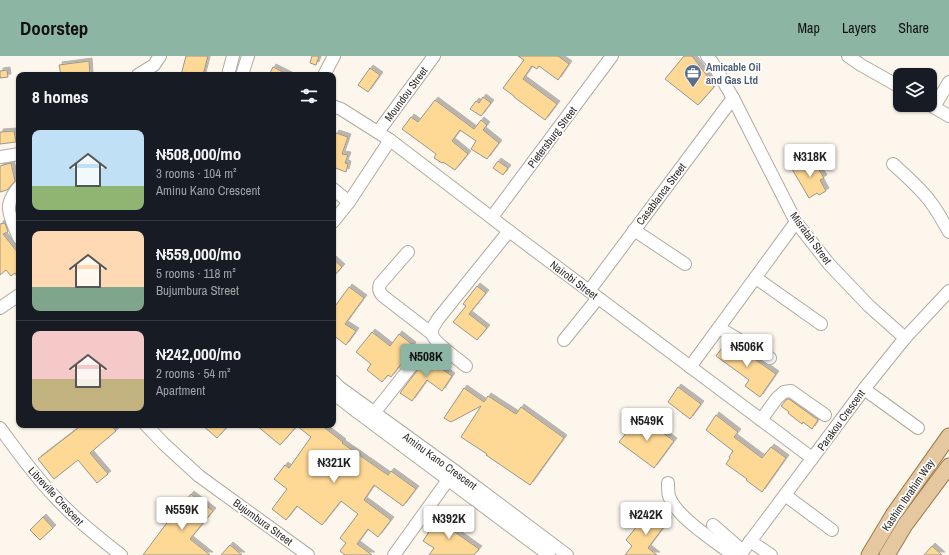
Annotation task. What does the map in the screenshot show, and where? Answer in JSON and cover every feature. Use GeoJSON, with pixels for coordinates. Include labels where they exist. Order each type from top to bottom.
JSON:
{"type":"FeatureCollection","features":[{"type":"Feature","properties":{"kind":"main road","name":"Kashim Ibrahim Way"},"geometry":{"type":"LineString","coordinates":[[868,555],[949,436]]}},
{"type":"Feature","properties":{"kind":"main road","name":"Kashim Ibrahim Way"},"geometry":{"type":"LineString","coordinates":[[887,555],[906,525],[949,466]]}},
{"type":"Feature","properties":{"kind":"street"},"geometry":{"type":"LineString","coordinates":[[143,72],[154,65],[160,56]]}},
{"type":"Feature","properties":{"kind":"street"},"geometry":{"type":"LineString","coordinates":[[229,72],[233,56]]}},
{"type":"Feature","properties":{"kind":"street"},"geometry":{"type":"LineString","coordinates":[[243,72],[248,56]]}},
{"type":"Feature","properties":{"kind":"street"},"geometry":{"type":"LineString","coordinates":[[326,72],[334,56]]}},
{"type":"Feature","properties":{"kind":"street","name":"Moundou Street"},"geometry":{"type":"LineString","coordinates":[[378,132],[434,56]]}},
{"type":"Feature","properties":{"kind":"street","name":"Pietersburg Street"},"geometry":{"type":"LineString","coordinates":[[492,217],[612,56]]}},
{"type":"Feature","properties":{"kind":"street","name":"Misratah Street"},"geometry":{"type":"LineString","coordinates":[[707,56],[733,98],[796,222],[829,264],[864,301],[905,338]]}},
{"type":"Feature","properties":{"kind":"street"},"geometry":{"type":"LineString","coordinates":[[848,56],[893,83]]}},
{"type":"Feature","properties":{"kind":"street"},"geometry":{"type":"LineString","coordinates":[[937,99],[949,82]]}},
{"type":"Feature","properties":{"kind":"street","name":"Casablanca Street"},"geometry":{"type":"LineString","coordinates":[[564,340],[634,230],[733,98]]}},
{"type":"Feature","properties":{"kind":"street","name":"Nairobi Street"},"geometry":{"type":"LineString","coordinates":[[336,107],[390,140],[812,458]]}},
{"type":"Feature","properties":{"kind":"street"},"geometry":{"type":"LineString","coordinates":[[937,109],[949,116]]}},
{"type":"Feature","properties":{"kind":"street"},"geometry":{"type":"LineString","coordinates":[[336,218],[349,202],[390,140]]}},
{"type":"Feature","properties":{"kind":"street"},"geometry":{"type":"LineString","coordinates":[[0,157],[16,154]]}},
{"type":"Feature","properties":{"kind":"street"},"geometry":{"type":"LineString","coordinates":[[893,164],[919,188],[936,210],[949,232]]}},
{"type":"Feature","properties":{"kind":"street"},"geometry":{"type":"LineString","coordinates":[[16,190],[8,206],[16,233]]}},
{"type":"Feature","properties":{"kind":"street"},"geometry":{"type":"LineString","coordinates":[[336,191],[349,202]]}},
{"type":"Feature","properties":{"kind":"street"},"geometry":{"type":"LineString","coordinates":[[690,367],[796,222]]}},
{"type":"Feature","properties":{"kind":"street"},"geometry":{"type":"LineString","coordinates":[[634,230],[685,264]]}},
{"type":"Feature","properties":{"kind":"street"},"geometry":{"type":"LineString","coordinates":[[466,366],[434,340],[432,333],[433,327],[509,231]]}},
{"type":"Feature","properties":{"kind":"street"},"geometry":{"type":"LineString","coordinates":[[408,252],[378,288],[382,296],[432,333]]}},
{"type":"Feature","properties":{"kind":"street"},"geometry":{"type":"LineString","coordinates":[[756,278],[821,324]]}},
{"type":"Feature","properties":{"kind":"street","name":"Parakou Crescent"},"geometry":{"type":"LineString","coordinates":[[742,550],[785,495],[864,388],[905,338],[949,290]]}},
{"type":"Feature","properties":{"kind":"street"},"geometry":{"type":"LineString","coordinates":[[0,308],[16,296]]}},
{"type":"Feature","properties":{"kind":"street"},"geometry":{"type":"LineString","coordinates":[[719,328],[770,358]]}},
{"type":"Feature","properties":{"kind":"street"},"geometry":{"type":"LineString","coordinates":[[374,413],[413,364]]}},
{"type":"Feature","properties":{"kind":"street","name":"Aminu Kano Crescent"},"geometry":{"type":"LineString","coordinates":[[336,384],[452,476],[567,555]]}},
{"type":"Feature","properties":{"kind":"street"},"geometry":{"type":"LineString","coordinates":[[864,388],[918,428]]}},
{"type":"Feature","properties":{"kind":"street"},"geometry":{"type":"LineString","coordinates":[[761,420],[777,398],[784,392],[791,391],[825,415]]}},
{"type":"Feature","properties":{"kind":"street"},"geometry":{"type":"LineString","coordinates":[[336,394],[356,411],[452,476],[549,555]]}},
{"type":"Feature","properties":{"kind":"street","name":"Bujumbura Street"},"geometry":{"type":"LineString","coordinates":[[149,428],[199,476],[308,555]]}},
{"type":"Feature","properties":{"kind":"street","name":"Libreville Crescent"},"geometry":{"type":"LineString","coordinates":[[2,434],[53,495],[85,527],[121,555]]}},
{"type":"Feature","properties":{"kind":"street"},"geometry":{"type":"LineString","coordinates":[[394,555],[452,476]]}},
{"type":"Feature","properties":{"kind":"street"},"geometry":{"type":"LineString","coordinates":[[668,483],[669,496],[684,518],[742,550],[771,555]]}},
{"type":"Feature","properties":{"kind":"street"},"geometry":{"type":"LineString","coordinates":[[785,495],[832,530]]}},
{"type":"Feature","properties":{"kind":"street"},"geometry":{"type":"LineString","coordinates":[[714,525],[742,550]]}},
{"type":"Feature","properties":{"kind":"building"},"geometry":{"type":"Polygon","coordinates":[[[186,56],[208,56],[204,72],[182,72],[186,56]]]}},
{"type":"Feature","properties":{"kind":"building"},"geometry":{"type":"Polygon","coordinates":[[[312,56],[319,56],[316,65],[310,63],[312,56]]]}},
{"type":"Feature","properties":{"kind":"building"},"geometry":{"type":"Polygon","coordinates":[[[518,56],[558,56],[569,64],[558,80],[539,66],[537,69],[532,66],[523,79],[557,104],[545,120],[503,88],[524,60],[518,56]]]}},
{"type":"Feature","properties":{"kind":"building"},"geometry":{"type":"Polygon","coordinates":[[[684,56],[692,56],[714,87],[698,105],[665,79],[684,56]]]}},
{"type":"Feature","properties":{"kind":"building"},"geometry":{"type":"Polygon","coordinates":[[[89,61],[90,72],[60,72],[59,65],[89,61]]]}},
{"type":"Feature","properties":{"kind":"building"},"geometry":{"type":"Polygon","coordinates":[[[273,67],[283,72],[270,72],[273,67]]]}},
{"type":"Feature","properties":{"kind":"building"},"geometry":{"type":"Polygon","coordinates":[[[370,68],[380,75],[368,92],[358,85],[370,68]]]}},
{"type":"Feature","properties":{"kind":"building"},"geometry":{"type":"Polygon","coordinates":[[[7,70],[8,77],[0,78],[0,71],[7,70]]]}},
{"type":"Feature","properties":{"kind":"building"},"geometry":{"type":"Polygon","coordinates":[[[483,97],[491,103],[481,116],[470,109],[476,101],[479,103],[483,97]]]}},
{"type":"Feature","properties":{"kind":"building"},"geometry":{"type":"Polygon","coordinates":[[[435,100],[474,129],[481,120],[487,125],[483,130],[499,143],[487,159],[471,149],[476,141],[460,130],[452,141],[468,154],[455,170],[434,158],[436,154],[402,129],[411,117],[418,122],[435,100]]]}},
{"type":"Feature","properties":{"kind":"building"},"geometry":{"type":"Polygon","coordinates":[[[14,131],[16,142],[0,144],[0,132],[14,131]]]}},
{"type":"Feature","properties":{"kind":"building"},"geometry":{"type":"Polygon","coordinates":[[[336,133],[348,137],[342,154],[348,155],[345,163],[348,164],[346,172],[336,168],[336,133]]]}},
{"type":"Feature","properties":{"kind":"building"},"geometry":{"type":"Polygon","coordinates":[[[812,158],[824,178],[820,180],[826,191],[819,195],[817,193],[809,198],[792,169],[812,158]]]}},
{"type":"Feature","properties":{"kind":"building"},"geometry":{"type":"Polygon","coordinates":[[[498,161],[508,168],[503,175],[493,168],[498,161]]]}},
{"type":"Feature","properties":{"kind":"building"},"geometry":{"type":"Polygon","coordinates":[[[11,163],[15,181],[7,190],[0,192],[0,166],[11,163]]]}},
{"type":"Feature","properties":{"kind":"building"},"geometry":{"type":"Polygon","coordinates":[[[5,223],[8,232],[3,234],[16,250],[16,275],[15,273],[11,276],[6,270],[0,275],[0,224],[5,223]]]}},
{"type":"Feature","properties":{"kind":"building"},"geometry":{"type":"Polygon","coordinates":[[[336,262],[342,267],[336,274],[336,262]]]}},
{"type":"Feature","properties":{"kind":"building"},"geometry":{"type":"Polygon","coordinates":[[[477,286],[486,293],[469,314],[487,328],[477,340],[453,322],[466,306],[463,304],[477,286]]]}},
{"type":"Feature","properties":{"kind":"building"},"geometry":{"type":"Polygon","coordinates":[[[349,287],[364,298],[345,324],[356,331],[346,345],[336,337],[336,305],[349,287]]]}},
{"type":"Feature","properties":{"kind":"building"},"geometry":{"type":"Polygon","coordinates":[[[372,332],[390,346],[399,334],[413,345],[411,348],[413,349],[391,377],[388,375],[382,382],[367,370],[371,364],[356,352],[372,332]]]}},
{"type":"Feature","properties":{"kind":"building"},"geometry":{"type":"Polygon","coordinates":[[[727,341],[776,374],[760,397],[745,386],[749,380],[716,356],[727,341]]]}},
{"type":"Feature","properties":{"kind":"building"},"geometry":{"type":"Polygon","coordinates":[[[422,355],[452,376],[442,391],[427,380],[412,401],[400,393],[419,368],[419,359],[422,355]]]}},
{"type":"Feature","properties":{"kind":"building"},"geometry":{"type":"Polygon","coordinates":[[[678,387],[701,404],[690,419],[668,402],[678,387]]]}},
{"type":"Feature","properties":{"kind":"building"},"geometry":{"type":"Polygon","coordinates":[[[464,388],[484,402],[488,396],[516,414],[521,407],[564,438],[530,485],[461,437],[481,406],[451,422],[444,418],[464,388]]]}},
{"type":"Feature","properties":{"kind":"building"},"geometry":{"type":"Polygon","coordinates":[[[787,399],[818,420],[812,429],[803,422],[802,424],[781,406],[787,399]]]}},
{"type":"Feature","properties":{"kind":"building"},"geometry":{"type":"Polygon","coordinates":[[[716,415],[738,432],[734,437],[762,458],[771,447],[786,458],[762,492],[726,464],[733,451],[706,430],[716,415]]]}},
{"type":"Feature","properties":{"kind":"building"},"geometry":{"type":"Polygon","coordinates":[[[640,416],[674,441],[654,468],[619,442],[640,416]]]}},
{"type":"Feature","properties":{"kind":"building"},"geometry":{"type":"Polygon","coordinates":[[[78,428],[114,428],[116,431],[90,453],[108,474],[97,483],[78,460],[54,479],[38,459],[78,428]]]}},
{"type":"Feature","properties":{"kind":"building"},"geometry":{"type":"Polygon","coordinates":[[[205,428],[226,428],[217,438],[205,428]]]}},
{"type":"Feature","properties":{"kind":"building"},"geometry":{"type":"Polygon","coordinates":[[[260,428],[295,428],[280,445],[260,428]]]}},
{"type":"Feature","properties":{"kind":"building"},"geometry":{"type":"Polygon","coordinates":[[[300,428],[325,428],[343,442],[342,443],[388,475],[391,471],[416,489],[403,506],[374,485],[364,500],[391,520],[378,537],[368,529],[357,544],[372,555],[345,555],[340,551],[346,543],[340,538],[358,514],[341,501],[322,525],[297,506],[286,520],[272,509],[287,489],[274,479],[285,465],[289,468],[311,437],[300,428]],[[328,450],[317,464],[332,475],[343,461],[328,450]]]}},
{"type":"Feature","properties":{"kind":"building"},"geometry":{"type":"Polygon","coordinates":[[[191,494],[213,511],[190,539],[210,555],[143,555],[166,524],[191,494]]]}},
{"type":"Feature","properties":{"kind":"building"},"geometry":{"type":"Polygon","coordinates":[[[450,512],[460,519],[452,530],[479,549],[474,555],[429,555],[434,548],[423,541],[433,526],[438,529],[450,512]]]}},
{"type":"Feature","properties":{"kind":"building"},"geometry":{"type":"Polygon","coordinates":[[[660,513],[669,520],[648,548],[657,555],[625,555],[632,546],[626,540],[645,516],[653,522],[660,513]]]}},
{"type":"Feature","properties":{"kind":"building"},"geometry":{"type":"Polygon","coordinates":[[[43,517],[53,528],[40,540],[30,530],[43,517]]]}},
{"type":"Feature","properties":{"kind":"building"},"geometry":{"type":"Polygon","coordinates":[[[230,545],[242,555],[221,555],[230,545]]]}},
{"type":"Feature","properties":{"kind":"building"},"geometry":{"type":"Polygon","coordinates":[[[932,546],[942,555],[924,555],[932,546]]]}},
{"type":"Feature","properties":{"kind":"place","name":"Amicable Oil and Gas Ltd"},"geometry":{"type":"Point","coordinates":[693,88]}}]}
